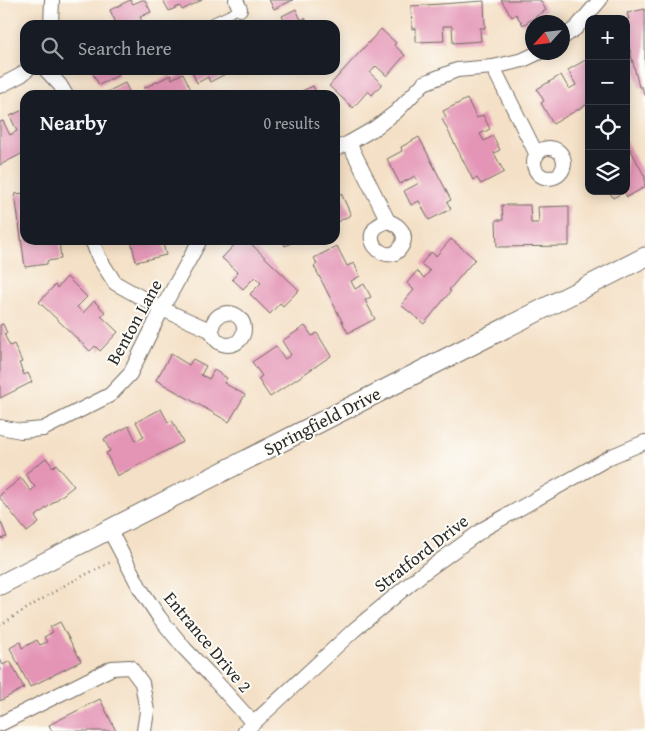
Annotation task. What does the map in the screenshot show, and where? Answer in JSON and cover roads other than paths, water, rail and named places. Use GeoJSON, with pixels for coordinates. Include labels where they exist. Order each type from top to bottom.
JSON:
{"type":"FeatureCollection","features":[{"type":"Feature","properties":{"kind":"street"},"geometry":{"type":"LineString","coordinates":[[51,20],[52,0]]}},
{"type":"Feature","properties":{"kind":"street"},"geometry":{"type":"LineString","coordinates":[[570,32],[600,0]]}},
{"type":"Feature","properties":{"kind":"street"},"geometry":{"type":"LineString","coordinates":[[340,147],[375,128],[396,112],[424,83],[457,70],[493,67],[525,59]]}},
{"type":"Feature","properties":{"kind":"street"},"geometry":{"type":"LineString","coordinates":[[493,67],[537,155]]}},
{"type":"Feature","properties":{"kind":"street"},"geometry":{"type":"LineString","coordinates":[[0,86],[22,75]]}},
{"type":"Feature","properties":{"kind":"street"},"geometry":{"type":"LineString","coordinates":[[51,75],[63,90]]}},
{"type":"Feature","properties":{"kind":"street"},"geometry":{"type":"LineString","coordinates":[[349,143],[388,221]]}},
{"type":"Feature","properties":{"kind":"street"},"geometry":{"type":"LineString","coordinates":[[94,245],[99,258],[115,283],[162,309],[212,331]]}},
{"type":"Feature","properties":{"kind":"street","name":"Benton Lane"},"geometry":{"type":"LineString","coordinates":[[0,427],[21,431],[43,429],[110,395],[130,374],[162,309],[197,245]]}},
{"type":"Feature","properties":{"kind":"street","name":"Springfield Drive"},"geometry":{"type":"LineString","coordinates":[[0,585],[645,257]]}},
{"type":"Feature","properties":{"kind":"street","name":"Stratford Drive"},"geometry":{"type":"LineString","coordinates":[[249,727],[354,630],[423,573],[485,528],[612,456],[645,442]]}},
{"type":"Feature","properties":{"kind":"street","name":"Entrance Drive 2"},"geometry":{"type":"LineString","coordinates":[[109,529],[140,588],[159,617],[185,649],[209,674],[249,727]]}},
{"type":"Feature","properties":{"kind":"street"},"geometry":{"type":"LineString","coordinates":[[0,724],[112,668],[130,668],[142,683],[147,711],[144,731]]}},
{"type":"Feature","properties":{"kind":"lane"},"geometry":{"type":"LineString","coordinates":[[213,20],[238,4]]}}]}
